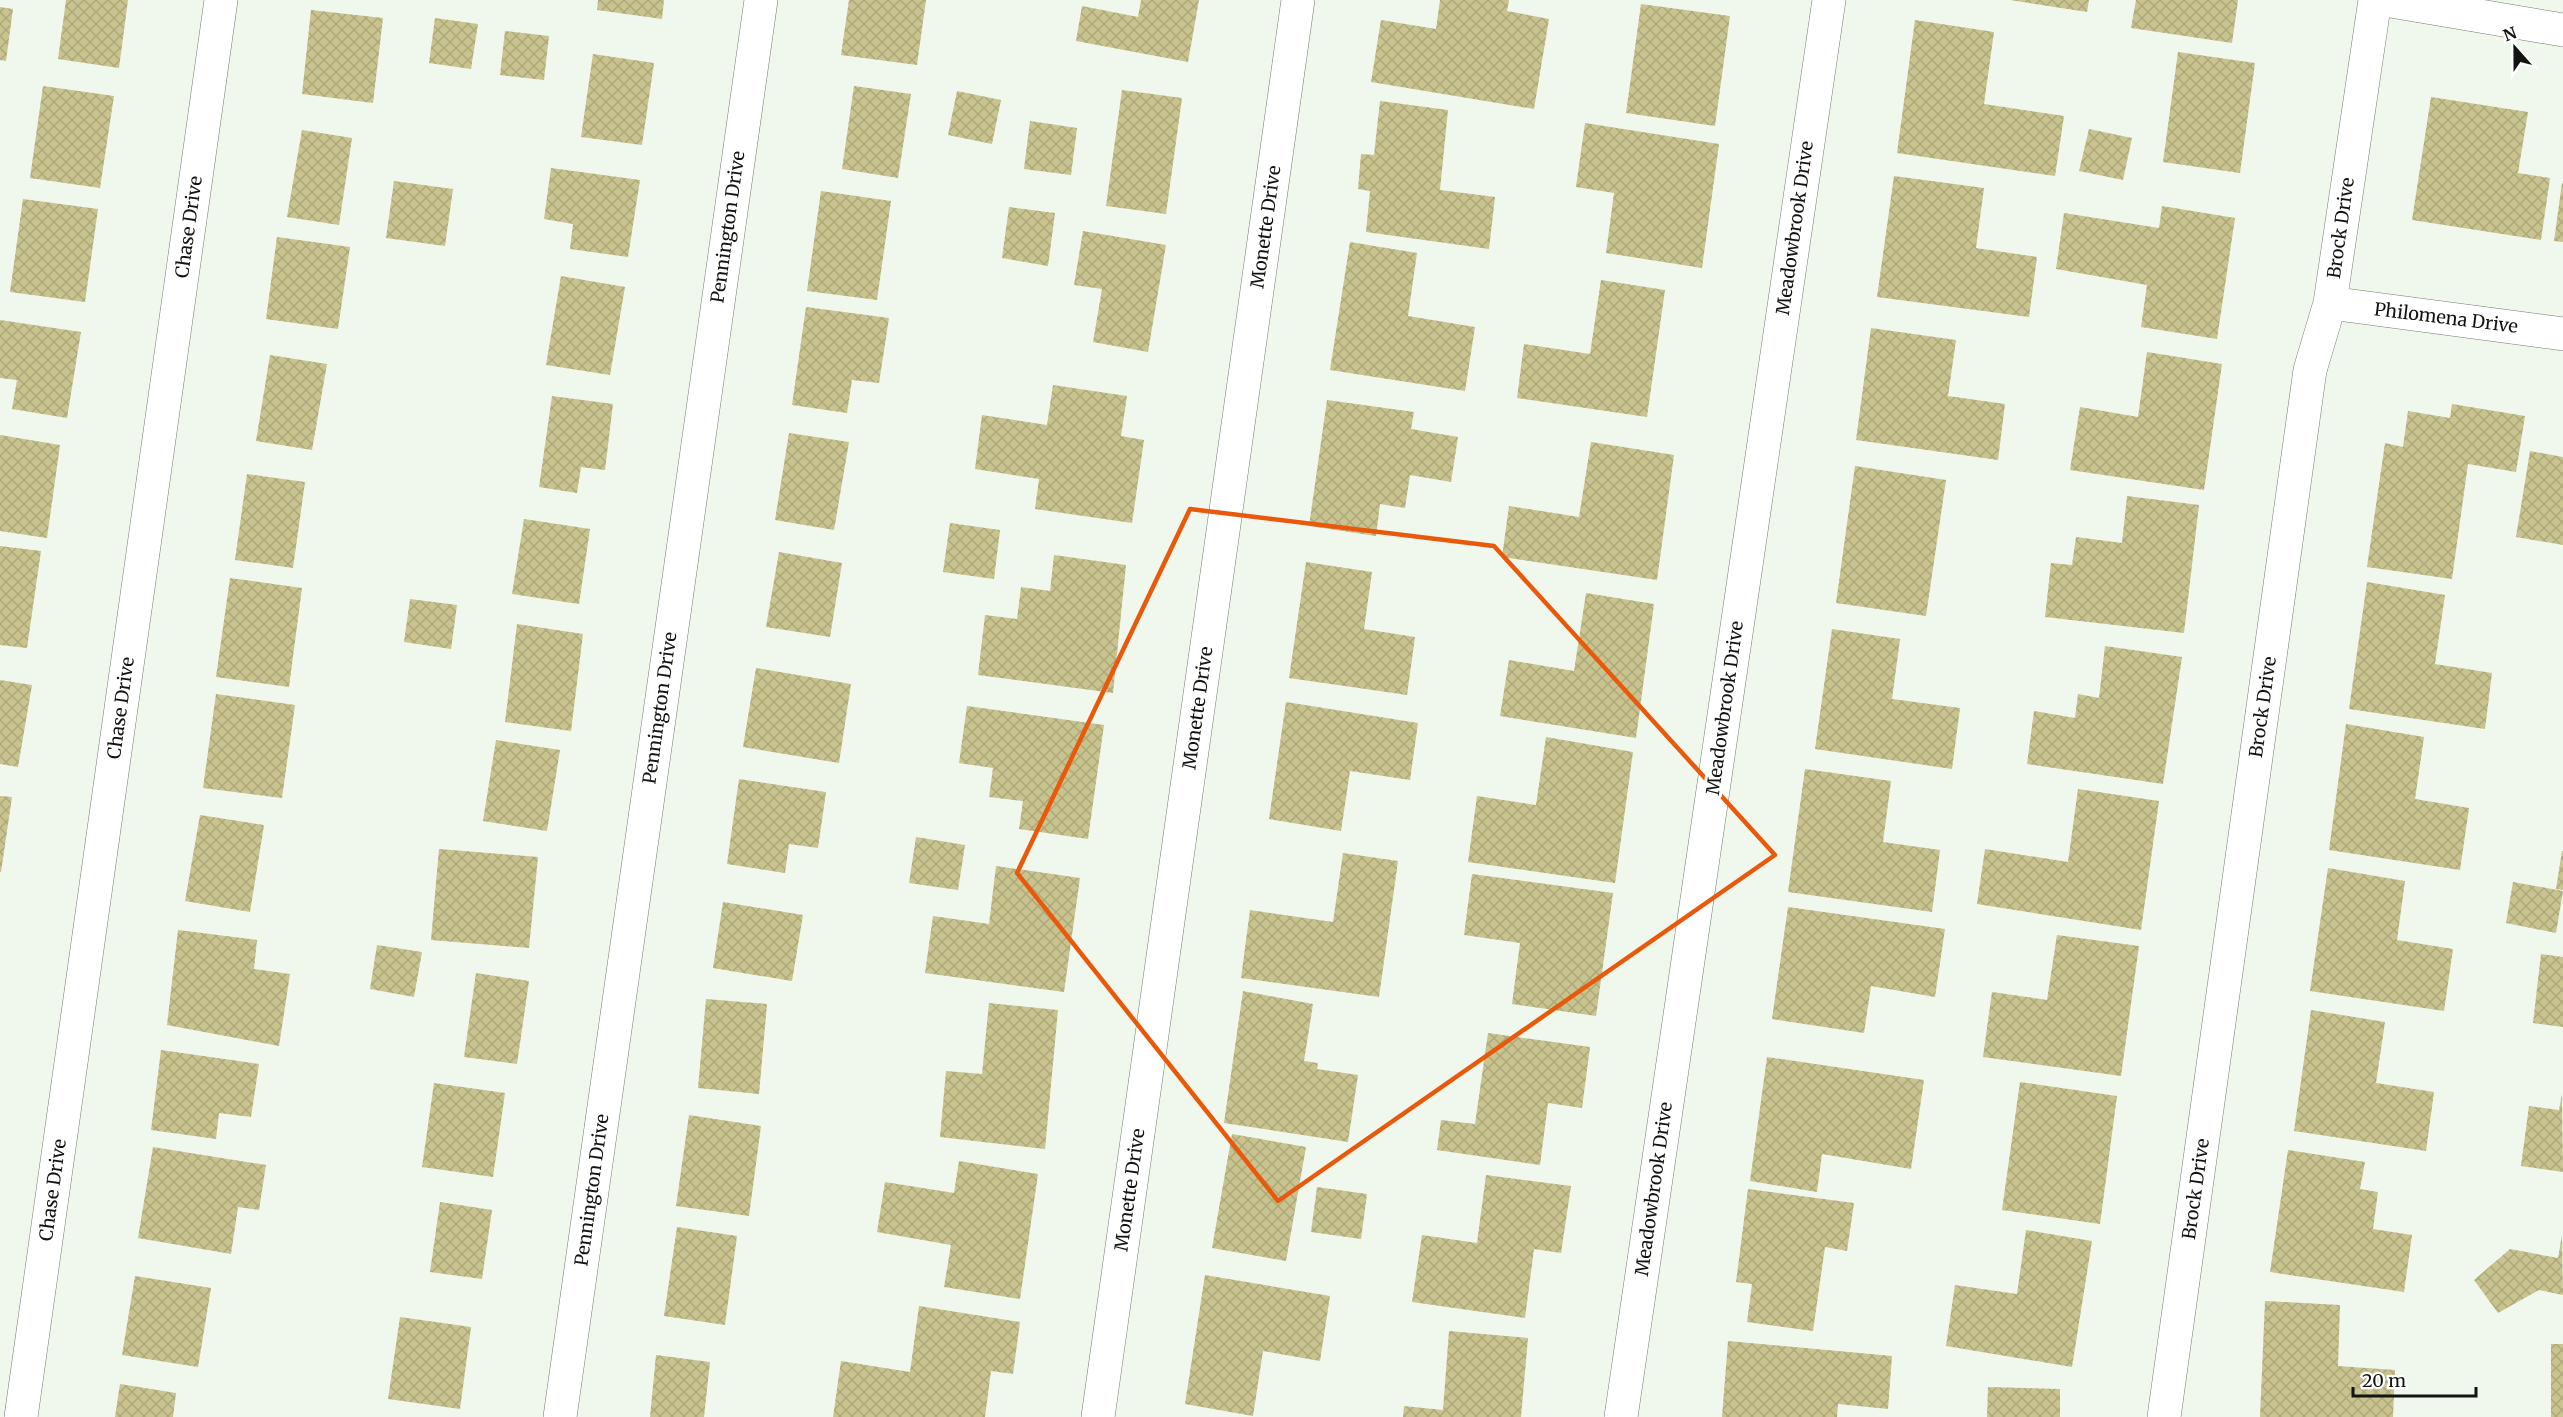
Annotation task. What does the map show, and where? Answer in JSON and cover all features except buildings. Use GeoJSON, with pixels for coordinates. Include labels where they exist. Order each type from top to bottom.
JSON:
{"type":"FeatureCollection","features":[{"type":"Feature","properties":{"kind":"street","name":"Chase Drive"},"geometry":{"type":"LineString","coordinates":[[21,1417],[221,0]]}},
{"type":"Feature","properties":{"kind":"street","name":"Pennington Drive"},"geometry":{"type":"LineString","coordinates":[[560,1417],[760,0]]}},
{"type":"Feature","properties":{"kind":"street","name":"Monette Drive"},"geometry":{"type":"LineString","coordinates":[[1098,1417],[1298,0]]}},
{"type":"Feature","properties":{"kind":"street","name":"Meadowbrook Drive"},"geometry":{"type":"LineString","coordinates":[[1621,1417],[1829,0]]}},
{"type":"Feature","properties":{"kind":"street","name":"Brock Drive"},"geometry":{"type":"LineString","coordinates":[[2164,1417],[2310,370],[2330,303],[2375,0]]}},
{"type":"Feature","properties":{"kind":"street"},"geometry":{"type":"LineString","coordinates":[[2385,0],[2487,8],[2563,30]]}},
{"type":"Feature","properties":{"kind":"street","name":"Philomena Drive"},"geometry":{"type":"LineString","coordinates":[[2330,303],[2563,334]]}},
{"type":"Feature","properties":{"kind":"highlighted area"},"geometry":{"type":"Polygon","coordinates":[[[1190,509],[1494,546],[1775,855],[1278,1201],[1017,873],[1190,509]]]}}]}
